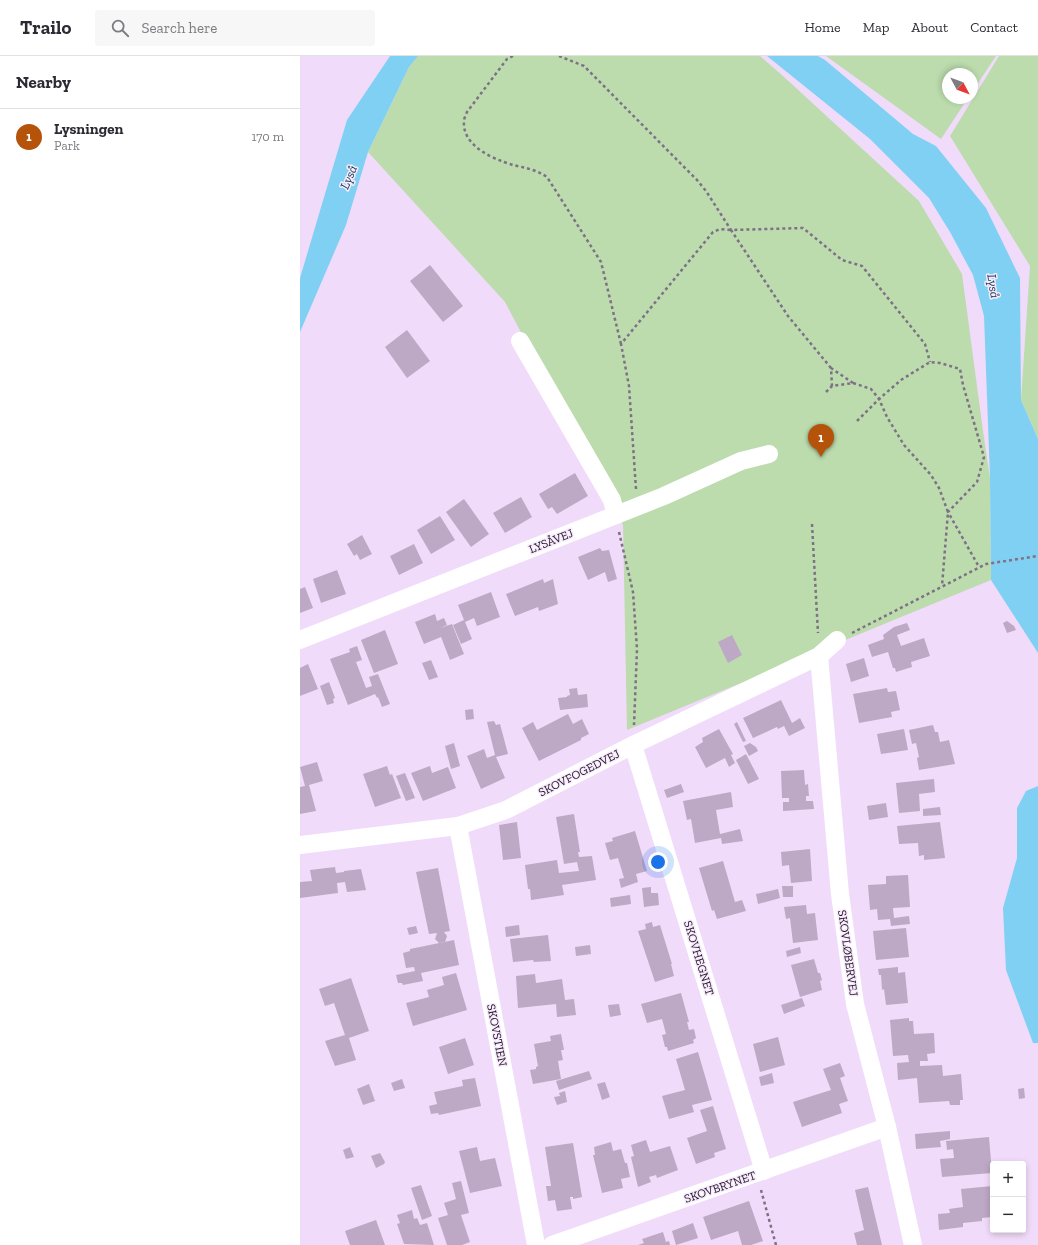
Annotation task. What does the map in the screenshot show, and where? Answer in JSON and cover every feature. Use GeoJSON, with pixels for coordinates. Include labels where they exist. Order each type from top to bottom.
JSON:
{"type":"FeatureCollection","features":[{"type":"Feature","properties":{"kind":"street"},"geometry":{"type":"LineString","coordinates":[[520,341],[612,500],[616,515]]}},
{"type":"Feature","properties":{"kind":"street","name":"LYSÅVEJ"},"geometry":{"type":"LineString","coordinates":[[300,640],[637,507],[741,461],[769,454]]}},
{"type":"Feature","properties":{"kind":"street","name":"SKOVFOGEDVEJ"},"geometry":{"type":"LineString","coordinates":[[300,845],[458,826],[506,810],[633,745],[819,656],[837,640]]}},
{"type":"Feature","properties":{"kind":"street","name":"SKOVLØBERVEJ"},"geometry":{"type":"LineString","coordinates":[[819,656],[840,894],[855,1004],[887,1127],[913,1245]]}},
{"type":"Feature","properties":{"kind":"street","name":"SKOVHEGNET"},"geometry":{"type":"LineString","coordinates":[[633,745],[760,1173]]}},
{"type":"Feature","properties":{"kind":"street","name":"SKOVSTIEN"},"geometry":{"type":"LineString","coordinates":[[458,826],[536,1245]]}},
{"type":"Feature","properties":{"kind":"street","name":"SKOVBRYNET"},"geometry":{"type":"LineString","coordinates":[[552,1245],[887,1127]]}},
{"type":"Feature","properties":{"kind":"path"},"geometry":{"type":"LineString","coordinates":[[513,56],[507,59],[467,112],[464,122],[466,132],[472,146],[486,154],[504,162],[538,170],[547,177],[601,262],[622,344],[629,386],[637,507]]}},
{"type":"Feature","properties":{"kind":"path"},"geometry":{"type":"LineString","coordinates":[[559,56],[584,66],[697,180],[788,316],[831,368],[852,384]]}},
{"type":"Feature","properties":{"kind":"path"},"geometry":{"type":"LineString","coordinates":[[622,344],[713,232],[720,229],[803,228],[842,260],[862,266],[925,344],[930,362]]}},
{"type":"Feature","properties":{"kind":"path"},"geometry":{"type":"LineString","coordinates":[[857,421],[901,380],[930,362],[940,363],[960,369],[984,457],[977,482],[948,512],[942,586]]}},
{"type":"Feature","properties":{"kind":"path"},"geometry":{"type":"LineString","coordinates":[[831,368],[832,386]]}},
{"type":"Feature","properties":{"kind":"path"},"geometry":{"type":"LineString","coordinates":[[826,392],[832,386],[852,384],[871,389],[879,399],[904,444],[931,475],[939,488],[948,512],[979,567]]}},
{"type":"Feature","properties":{"kind":"path"},"geometry":{"type":"LineString","coordinates":[[616,515],[632,592],[637,649],[633,745]]}},
{"type":"Feature","properties":{"kind":"path"},"geometry":{"type":"LineString","coordinates":[[812,524],[819,656]]}},
{"type":"Feature","properties":{"kind":"path"},"geometry":{"type":"LineString","coordinates":[[837,640],[986,564],[1038,556]]}},
{"type":"Feature","properties":{"kind":"path"},"geometry":{"type":"LineString","coordinates":[[760,1173],[776,1245]]}},
{"type":"Feature","properties":{"kind":"green space"},"geometry":{"type":"Polygon","coordinates":[[[418,56],[760,56],[783,76],[919,201],[962,274],[990,478],[991,580],[627,730],[623,525],[505,302],[368,152],[409,67],[418,56]]]}},
{"type":"Feature","properties":{"kind":"green space"},"geometry":{"type":"Polygon","coordinates":[[[826,56],[996,56],[978,83],[978,68],[942,68],[942,104],[964,104],[941,139],[826,56]]]}},
{"type":"Feature","properties":{"kind":"green space"},"geometry":{"type":"Polygon","coordinates":[[[999,56],[1038,56],[1038,439],[1021,400],[1030,266],[950,136],[970,104],[978,104],[978,90],[999,56]]]}},
{"type":"Feature","properties":{"kind":"water","name":"Lyså"},"geometry":{"type":"Polygon","coordinates":[[[390,56],[418,56],[409,67],[368,152],[346,225],[300,332],[300,278],[347,120],[390,56]]]}},
{"type":"Feature","properties":{"kind":"water","name":"Lyså"},"geometry":{"type":"Polygon","coordinates":[[[767,56],[818,56],[825,60],[913,134],[936,146],[986,208],[1020,278],[1021,400],[1038,439],[1038,653],[991,580],[990,478],[984,316],[973,275],[950,232],[929,198],[870,139],[767,56]]]}},
{"type":"Feature","properties":{"kind":"water"},"geometry":{"type":"Polygon","coordinates":[[[1038,786],[1038,1043],[1033,1043],[1006,970],[1003,908],[1017,858],[1017,808],[1026,791],[1038,786]]]}},
{"type":"Feature","properties":{"kind":"building"},"geometry":{"type":"Polygon","coordinates":[[[430,265],[463,306],[443,322],[410,281],[430,265]]]}},
{"type":"Feature","properties":{"kind":"building"},"geometry":{"type":"Polygon","coordinates":[[[407,330],[430,361],[407,378],[385,347],[407,330]]]}},
{"type":"Feature","properties":{"kind":"building"},"geometry":{"type":"Polygon","coordinates":[[[575,473],[588,496],[557,514],[552,507],[548,509],[539,494],[575,473]]]}},
{"type":"Feature","properties":{"kind":"building"},"geometry":{"type":"Polygon","coordinates":[[[521,497],[532,517],[505,533],[493,513],[521,497]]]}},
{"type":"Feature","properties":{"kind":"building"},"geometry":{"type":"Polygon","coordinates":[[[464,499],[489,534],[471,547],[446,512],[464,499]]]}},
{"type":"Feature","properties":{"kind":"building"},"geometry":{"type":"Polygon","coordinates":[[[440,516],[455,540],[431,554],[417,530],[440,516]]]}},
{"type":"Feature","properties":{"kind":"building"},"geometry":{"type":"Polygon","coordinates":[[[362,535],[372,554],[360,560],[357,554],[354,556],[347,544],[362,535]]]}},
{"type":"Feature","properties":{"kind":"building"},"geometry":{"type":"Polygon","coordinates":[[[414,544],[423,563],[399,575],[390,556],[414,544]]]}},
{"type":"Feature","properties":{"kind":"building"},"geometry":{"type":"Polygon","coordinates":[[[600,548],[602,551],[609,550],[617,579],[608,582],[605,572],[588,580],[578,557],[600,548]]]}},
{"type":"Feature","properties":{"kind":"building"},"geometry":{"type":"Polygon","coordinates":[[[337,570],[346,594],[321,603],[313,579],[337,570]]]}},
{"type":"Feature","properties":{"kind":"building"},"geometry":{"type":"Polygon","coordinates":[[[543,579],[544,583],[553,579],[558,604],[539,611],[538,607],[515,616],[506,594],[543,579]]]}},
{"type":"Feature","properties":{"kind":"building"},"geometry":{"type":"Polygon","coordinates":[[[305,587],[313,608],[300,613],[300,589],[305,587]]]}},
{"type":"Feature","properties":{"kind":"building"},"geometry":{"type":"Polygon","coordinates":[[[491,592],[500,617],[477,626],[474,618],[465,622],[472,639],[461,644],[453,625],[464,620],[458,605],[491,592]]]}},
{"type":"Feature","properties":{"kind":"building"},"geometry":{"type":"Polygon","coordinates":[[[435,614],[437,621],[444,618],[447,625],[440,628],[452,624],[464,654],[450,660],[441,637],[424,644],[415,622],[435,614]]]}},
{"type":"Feature","properties":{"kind":"building"},"geometry":{"type":"Polygon","coordinates":[[[1007,621],[1014,626],[1016,630],[1007,633],[1003,623],[1007,621]]]}},
{"type":"Feature","properties":{"kind":"building"},"geometry":{"type":"Polygon","coordinates":[[[907,623],[910,630],[897,635],[901,646],[924,638],[930,656],[911,662],[912,667],[896,672],[895,668],[893,668],[888,652],[872,657],[868,645],[884,639],[883,635],[894,627],[907,623]]]}},
{"type":"Feature","properties":{"kind":"building"},"geometry":{"type":"Polygon","coordinates":[[[385,630],[398,664],[374,673],[361,640],[385,630]]]}},
{"type":"Feature","properties":{"kind":"building"},"geometry":{"type":"Polygon","coordinates":[[[732,635],[742,655],[728,663],[718,642],[732,635]]]}},
{"type":"Feature","properties":{"kind":"building"},"geometry":{"type":"Polygon","coordinates":[[[357,646],[362,660],[356,662],[366,688],[372,686],[369,677],[378,674],[390,704],[382,707],[378,697],[377,698],[375,694],[348,705],[330,659],[350,652],[349,649],[357,646]]]}},
{"type":"Feature","properties":{"kind":"building"},"geometry":{"type":"Polygon","coordinates":[[[864,658],[869,676],[851,682],[846,664],[864,658]]]}},
{"type":"Feature","properties":{"kind":"building"},"geometry":{"type":"Polygon","coordinates":[[[431,660],[438,677],[429,680],[422,663],[431,660]]]}},
{"type":"Feature","properties":{"kind":"building"},"geometry":{"type":"Polygon","coordinates":[[[308,664],[318,689],[300,696],[300,668],[308,664]]]}},
{"type":"Feature","properties":{"kind":"building"},"geometry":{"type":"Polygon","coordinates":[[[329,682],[335,698],[333,699],[334,703],[327,705],[320,686],[329,682]]]}},
{"type":"Feature","properties":{"kind":"building"},"geometry":{"type":"Polygon","coordinates":[[[577,688],[578,695],[587,694],[588,707],[560,710],[558,698],[567,697],[570,695],[569,689],[577,688]]]}},
{"type":"Feature","properties":{"kind":"building"},"geometry":{"type":"Polygon","coordinates":[[[887,688],[888,692],[896,691],[900,710],[891,712],[892,717],[859,723],[853,694],[887,688]]]}},
{"type":"Feature","properties":{"kind":"building"},"geometry":{"type":"Polygon","coordinates":[[[781,700],[792,723],[800,718],[805,728],[789,736],[784,726],[778,729],[777,727],[753,738],[743,718],[781,700]]]}},
{"type":"Feature","properties":{"kind":"building"},"geometry":{"type":"Polygon","coordinates":[[[473,709],[474,719],[466,720],[465,710],[473,709]]]}},
{"type":"Feature","properties":{"kind":"building"},"geometry":{"type":"Polygon","coordinates":[[[568,714],[573,724],[582,719],[589,734],[581,738],[581,740],[539,761],[522,728],[533,722],[537,730],[568,714]]]}},
{"type":"Feature","properties":{"kind":"building"},"geometry":{"type":"Polygon","coordinates":[[[494,721],[496,725],[500,724],[508,754],[496,757],[505,778],[481,789],[467,756],[484,749],[487,758],[495,755],[487,722],[494,721]]]}},
{"type":"Feature","properties":{"kind":"building"},"geometry":{"type":"Polygon","coordinates":[[[737,722],[746,741],[743,742],[734,724],[737,722]]]}},
{"type":"Feature","properties":{"kind":"building"},"geometry":{"type":"Polygon","coordinates":[[[933,725],[935,732],[938,732],[940,742],[949,740],[955,764],[919,770],[917,758],[919,757],[916,743],[912,744],[909,730],[933,725]]]}},
{"type":"Feature","properties":{"kind":"building"},"geometry":{"type":"Polygon","coordinates":[[[719,729],[733,754],[731,755],[735,763],[729,767],[725,758],[706,768],[695,747],[703,742],[702,738],[719,729]]]}},
{"type":"Feature","properties":{"kind":"building"},"geometry":{"type":"Polygon","coordinates":[[[904,729],[908,750],[881,754],[877,734],[904,729]]]}},
{"type":"Feature","properties":{"kind":"building"},"geometry":{"type":"Polygon","coordinates":[[[454,743],[460,766],[451,769],[445,746],[454,743]]]}},
{"type":"Feature","properties":{"kind":"building"},"geometry":{"type":"Polygon","coordinates":[[[750,743],[756,747],[758,751],[749,756],[744,746],[750,743]]]}},
{"type":"Feature","properties":{"kind":"building"},"geometry":{"type":"Polygon","coordinates":[[[746,754],[759,779],[748,784],[736,760],[746,754]]]}},
{"type":"Feature","properties":{"kind":"building"},"geometry":{"type":"Polygon","coordinates":[[[317,762],[323,781],[309,785],[316,811],[300,814],[300,787],[305,786],[300,767],[317,762]]]}},
{"type":"Feature","properties":{"kind":"building"},"geometry":{"type":"Polygon","coordinates":[[[387,766],[390,775],[392,774],[401,798],[375,807],[363,774],[387,766]]]}},
{"type":"Feature","properties":{"kind":"building"},"geometry":{"type":"Polygon","coordinates":[[[430,766],[432,773],[448,767],[456,788],[423,801],[411,773],[430,766]]]}},
{"type":"Feature","properties":{"kind":"building"},"geometry":{"type":"Polygon","coordinates":[[[804,770],[805,785],[808,784],[809,796],[806,796],[806,801],[813,801],[814,809],[783,811],[783,802],[789,802],[789,798],[782,798],[781,771],[804,770]]]}},
{"type":"Feature","properties":{"kind":"building"},"geometry":{"type":"Polygon","coordinates":[[[405,773],[415,798],[406,801],[396,776],[405,773]]]}},
{"type":"Feature","properties":{"kind":"building"},"geometry":{"type":"Polygon","coordinates":[[[934,779],[935,792],[919,794],[920,811],[899,813],[896,783],[934,779]]]}},
{"type":"Feature","properties":{"kind":"building"},"geometry":{"type":"Polygon","coordinates":[[[681,784],[684,792],[667,798],[664,790],[681,784]]]}},
{"type":"Feature","properties":{"kind":"building"},"geometry":{"type":"Polygon","coordinates":[[[731,792],[733,807],[716,810],[720,834],[740,829],[743,841],[722,844],[721,838],[695,843],[691,819],[687,820],[683,801],[731,792]]]}},
{"type":"Feature","properties":{"kind":"building"},"geometry":{"type":"Polygon","coordinates":[[[886,803],[888,817],[869,820],[867,806],[886,803]]]}},
{"type":"Feature","properties":{"kind":"building"},"geometry":{"type":"Polygon","coordinates":[[[940,807],[941,815],[923,816],[923,809],[940,807]]]}},
{"type":"Feature","properties":{"kind":"building"},"geometry":{"type":"Polygon","coordinates":[[[574,814],[580,852],[578,852],[579,857],[592,856],[596,880],[562,885],[564,895],[531,900],[525,865],[557,860],[559,873],[579,871],[577,862],[564,864],[556,817],[574,814]]]}},
{"type":"Feature","properties":{"kind":"building"},"geometry":{"type":"Polygon","coordinates":[[[517,822],[521,858],[503,860],[499,825],[517,822]]]}},
{"type":"Feature","properties":{"kind":"building"},"geometry":{"type":"Polygon","coordinates":[[[940,822],[945,858],[924,860],[924,855],[919,856],[918,843],[899,844],[897,826],[940,822]]]}},
{"type":"Feature","properties":{"kind":"building"},"geometry":{"type":"Polygon","coordinates":[[[635,831],[647,871],[636,874],[638,882],[621,888],[619,879],[624,878],[618,858],[610,860],[605,843],[613,841],[612,838],[635,831]]]}},
{"type":"Feature","properties":{"kind":"building"},"geometry":{"type":"Polygon","coordinates":[[[810,849],[812,881],[791,883],[789,865],[782,866],[781,852],[810,849]]]}},
{"type":"Feature","properties":{"kind":"building"},"geometry":{"type":"Polygon","coordinates":[[[723,861],[735,902],[742,900],[746,911],[717,919],[714,910],[712,911],[699,868],[723,861]]]}},
{"type":"Feature","properties":{"kind":"building"},"geometry":{"type":"Polygon","coordinates":[[[335,867],[336,873],[361,869],[366,890],[347,892],[345,882],[337,883],[338,893],[300,898],[300,882],[312,881],[310,870],[335,867]]]}},
{"type":"Feature","properties":{"kind":"building"},"geometry":{"type":"Polygon","coordinates":[[[438,868],[450,931],[444,932],[447,936],[445,942],[439,943],[435,939],[437,933],[429,934],[416,872],[438,868]]]}},
{"type":"Feature","properties":{"kind":"building"},"geometry":{"type":"Polygon","coordinates":[[[908,875],[910,907],[893,908],[894,918],[909,916],[910,924],[891,926],[890,919],[878,920],[877,909],[870,910],[868,885],[886,884],[886,876],[908,875]]]}},
{"type":"Feature","properties":{"kind":"building"},"geometry":{"type":"Polygon","coordinates":[[[782,886],[793,886],[793,897],[783,897],[782,886]]]}},
{"type":"Feature","properties":{"kind":"building"},"geometry":{"type":"Polygon","coordinates":[[[651,887],[651,893],[658,893],[659,905],[644,907],[642,888],[651,887]]]}},
{"type":"Feature","properties":{"kind":"building"},"geometry":{"type":"Polygon","coordinates":[[[778,889],[780,898],[758,904],[756,894],[778,889]]]}},
{"type":"Feature","properties":{"kind":"building"},"geometry":{"type":"Polygon","coordinates":[[[630,895],[631,904],[611,907],[610,898],[630,895]]]}},
{"type":"Feature","properties":{"kind":"building"},"geometry":{"type":"Polygon","coordinates":[[[806,905],[807,914],[815,913],[818,940],[793,943],[790,918],[786,919],[784,907],[806,905]]]}},
{"type":"Feature","properties":{"kind":"building"},"geometry":{"type":"Polygon","coordinates":[[[652,922],[653,927],[660,925],[672,964],[674,976],[655,982],[638,931],[646,929],[645,924],[652,922]]]}},
{"type":"Feature","properties":{"kind":"building"},"geometry":{"type":"Polygon","coordinates":[[[519,925],[520,935],[506,937],[505,927],[519,925]]]}},
{"type":"Feature","properties":{"kind":"building"},"geometry":{"type":"Polygon","coordinates":[[[416,926],[418,933],[409,935],[407,928],[416,926]]]}},
{"type":"Feature","properties":{"kind":"building"},"geometry":{"type":"Polygon","coordinates":[[[906,928],[909,957],[876,960],[873,931],[906,928]]]}},
{"type":"Feature","properties":{"kind":"building"},"geometry":{"type":"Polygon","coordinates":[[[548,935],[551,961],[534,962],[533,960],[513,962],[510,939],[548,935]]]}},
{"type":"Feature","properties":{"kind":"building"},"geometry":{"type":"Polygon","coordinates":[[[454,940],[459,965],[421,973],[423,981],[403,985],[402,983],[398,983],[396,975],[415,971],[414,967],[406,968],[403,953],[410,951],[410,949],[454,940]]]}},
{"type":"Feature","properties":{"kind":"building"},"geometry":{"type":"Polygon","coordinates":[[[590,945],[591,954],[576,956],[575,947],[590,945]]]}},
{"type":"Feature","properties":{"kind":"building"},"geometry":{"type":"Polygon","coordinates":[[[800,947],[801,953],[787,957],[786,951],[800,947]]]}},
{"type":"Feature","properties":{"kind":"building"},"geometry":{"type":"Polygon","coordinates":[[[814,959],[818,973],[820,973],[822,980],[820,981],[822,990],[800,997],[791,965],[814,959]]]}},
{"type":"Feature","properties":{"kind":"building"},"geometry":{"type":"Polygon","coordinates":[[[898,967],[898,973],[905,972],[908,1003],[886,1005],[884,989],[882,990],[881,975],[879,975],[878,969],[898,967]]]}},
{"type":"Feature","properties":{"kind":"building"},"geometry":{"type":"Polygon","coordinates":[[[456,973],[467,1010],[413,1026],[406,1003],[429,997],[427,990],[444,985],[442,977],[456,973]]]}},
{"type":"Feature","properties":{"kind":"building"},"geometry":{"type":"Polygon","coordinates":[[[535,974],[536,983],[562,979],[565,1000],[574,999],[576,1015],[557,1017],[556,1004],[518,1008],[516,976],[535,974]]]}},
{"type":"Feature","properties":{"kind":"building"},"geometry":{"type":"Polygon","coordinates":[[[351,978],[369,1031],[349,1038],[356,1060],[335,1066],[325,1041],[345,1035],[334,1003],[325,1006],[319,989],[351,978]]]}},
{"type":"Feature","properties":{"kind":"building"},"geometry":{"type":"Polygon","coordinates":[[[681,993],[689,1022],[687,1022],[689,1030],[694,1029],[696,1038],[693,1040],[694,1043],[668,1051],[667,1047],[665,1047],[662,1035],[666,1034],[662,1019],[647,1023],[641,1004],[681,993]]]}},
{"type":"Feature","properties":{"kind":"building"},"geometry":{"type":"Polygon","coordinates":[[[802,998],[805,1006],[784,1014],[781,1005],[802,998]]]}},
{"type":"Feature","properties":{"kind":"building"},"geometry":{"type":"Polygon","coordinates":[[[619,1004],[621,1015],[610,1017],[608,1005],[619,1004]]]}},
{"type":"Feature","properties":{"kind":"building"},"geometry":{"type":"Polygon","coordinates":[[[909,1018],[909,1021],[913,1021],[914,1034],[934,1033],[935,1053],[927,1054],[928,1061],[920,1061],[920,1066],[942,1065],[943,1076],[961,1074],[963,1100],[960,1100],[960,1105],[950,1105],[949,1101],[919,1103],[917,1078],[898,1080],[897,1063],[909,1062],[908,1055],[893,1056],[890,1020],[909,1018]]]}},
{"type":"Feature","properties":{"kind":"building"},"geometry":{"type":"Polygon","coordinates":[[[561,1034],[564,1050],[561,1050],[563,1060],[558,1061],[561,1079],[533,1084],[530,1070],[536,1069],[538,1066],[534,1044],[551,1041],[550,1036],[561,1034]]]}},
{"type":"Feature","properties":{"kind":"building"},"geometry":{"type":"Polygon","coordinates":[[[778,1037],[785,1065],[760,1072],[753,1044],[778,1037]]]}},
{"type":"Feature","properties":{"kind":"building"},"geometry":{"type":"Polygon","coordinates":[[[465,1038],[474,1065],[448,1074],[439,1047],[465,1038]]]}},
{"type":"Feature","properties":{"kind":"building"},"geometry":{"type":"Polygon","coordinates":[[[698,1052],[712,1100],[692,1105],[694,1112],[669,1119],[662,1096],[685,1090],[676,1059],[698,1052]]]}},
{"type":"Feature","properties":{"kind":"building"},"geometry":{"type":"Polygon","coordinates":[[[840,1063],[845,1076],[840,1078],[848,1101],[839,1104],[842,1113],[802,1127],[793,1102],[831,1090],[823,1069],[840,1063]]]}},
{"type":"Feature","properties":{"kind":"building"},"geometry":{"type":"Polygon","coordinates":[[[589,1071],[592,1079],[559,1090],[556,1081],[589,1071]]]}},
{"type":"Feature","properties":{"kind":"building"},"geometry":{"type":"Polygon","coordinates":[[[772,1073],[774,1083],[761,1086],[759,1077],[772,1073]]]}},
{"type":"Feature","properties":{"kind":"building"},"geometry":{"type":"Polygon","coordinates":[[[475,1078],[481,1106],[439,1115],[438,1113],[431,1114],[429,1106],[437,1104],[434,1092],[463,1086],[462,1080],[475,1078]]]}},
{"type":"Feature","properties":{"kind":"building"},"geometry":{"type":"Polygon","coordinates":[[[402,1079],[405,1088],[394,1091],[391,1083],[402,1079]]]}},
{"type":"Feature","properties":{"kind":"building"},"geometry":{"type":"Polygon","coordinates":[[[605,1082],[610,1097],[602,1100],[597,1084],[605,1082]]]}},
{"type":"Feature","properties":{"kind":"building"},"geometry":{"type":"Polygon","coordinates":[[[369,1084],[375,1101],[363,1105],[357,1089],[369,1084]]]}},
{"type":"Feature","properties":{"kind":"building"},"geometry":{"type":"Polygon","coordinates":[[[1024,1088],[1025,1098],[1019,1099],[1018,1089],[1024,1088]]]}},
{"type":"Feature","properties":{"kind":"building"},"geometry":{"type":"Polygon","coordinates":[[[565,1091],[567,1102],[557,1105],[554,1097],[560,1096],[559,1093],[565,1091]]]}},
{"type":"Feature","properties":{"kind":"building"},"geometry":{"type":"Polygon","coordinates":[[[713,1106],[726,1149],[714,1153],[715,1157],[696,1164],[687,1138],[707,1131],[700,1110],[713,1106]]]}},
{"type":"Feature","properties":{"kind":"building"},"geometry":{"type":"Polygon","coordinates":[[[950,1131],[950,1139],[940,1141],[941,1147],[916,1149],[915,1134],[950,1131]]]}},
{"type":"Feature","properties":{"kind":"building"},"geometry":{"type":"Polygon","coordinates":[[[989,1137],[991,1161],[990,1173],[942,1177],[940,1159],[954,1158],[953,1149],[947,1150],[946,1141],[989,1137]]]}},
{"type":"Feature","properties":{"kind":"building"},"geometry":{"type":"Polygon","coordinates":[[[646,1140],[650,1152],[670,1146],[678,1170],[657,1178],[656,1175],[649,1177],[651,1182],[638,1187],[631,1157],[634,1156],[631,1145],[646,1140]]]}},
{"type":"Feature","properties":{"kind":"building"},"geometry":{"type":"Polygon","coordinates":[[[611,1142],[613,1151],[621,1149],[625,1163],[627,1163],[630,1177],[621,1179],[623,1188],[602,1193],[593,1155],[595,1155],[594,1147],[611,1142]]]}},
{"type":"Feature","properties":{"kind":"building"},"geometry":{"type":"Polygon","coordinates":[[[573,1143],[582,1197],[573,1199],[573,1197],[570,1197],[572,1209],[557,1211],[555,1200],[548,1201],[546,1186],[551,1186],[545,1147],[573,1143]]]}},
{"type":"Feature","properties":{"kind":"building"},"geometry":{"type":"Polygon","coordinates":[[[350,1147],[354,1157],[346,1159],[343,1150],[350,1147]]]}},
{"type":"Feature","properties":{"kind":"building"},"geometry":{"type":"Polygon","coordinates":[[[477,1147],[480,1161],[495,1158],[502,1186],[470,1193],[459,1151],[477,1147]]]}},
{"type":"Feature","properties":{"kind":"building"},"geometry":{"type":"Polygon","coordinates":[[[380,1153],[385,1162],[376,1168],[371,1156],[380,1153]]]}},
{"type":"Feature","properties":{"kind":"building"},"geometry":{"type":"Polygon","coordinates":[[[461,1181],[469,1213],[461,1215],[470,1242],[462,1245],[447,1245],[438,1218],[448,1215],[444,1203],[456,1199],[452,1183],[461,1181]]]}},
{"type":"Feature","properties":{"kind":"building"},"geometry":{"type":"Polygon","coordinates":[[[421,1185],[432,1216],[422,1220],[411,1188],[421,1185]]]}},
{"type":"Feature","properties":{"kind":"building"},"geometry":{"type":"Polygon","coordinates":[[[990,1186],[990,1217],[982,1218],[982,1221],[963,1223],[963,1227],[939,1230],[938,1214],[950,1213],[949,1209],[963,1207],[961,1189],[990,1186]]]}},
{"type":"Feature","properties":{"kind":"building"},"geometry":{"type":"Polygon","coordinates":[[[868,1187],[882,1245],[857,1245],[854,1233],[864,1230],[855,1190],[868,1187]]]}},
{"type":"Feature","properties":{"kind":"building"},"geometry":{"type":"Polygon","coordinates":[[[749,1201],[763,1241],[751,1245],[742,1245],[738,1231],[711,1240],[703,1217],[749,1201]]]}},
{"type":"Feature","properties":{"kind":"building"},"geometry":{"type":"Polygon","coordinates":[[[412,1210],[414,1219],[417,1218],[420,1225],[427,1223],[434,1245],[404,1244],[397,1224],[400,1223],[397,1215],[412,1210]]]}},
{"type":"Feature","properties":{"kind":"building"},"geometry":{"type":"Polygon","coordinates":[[[376,1220],[385,1245],[350,1245],[345,1231],[376,1220]]]}},
{"type":"Feature","properties":{"kind":"building"},"geometry":{"type":"Polygon","coordinates":[[[693,1223],[698,1238],[676,1245],[672,1231],[693,1223]]]}},
{"type":"Feature","properties":{"kind":"building"},"geometry":{"type":"Polygon","coordinates":[[[663,1232],[666,1242],[669,1241],[670,1245],[638,1245],[644,1243],[642,1239],[663,1232]]]}},
{"type":"Feature","properties":{"kind":"place","name":"Lysningen"},"geometry":{"type":"Point","coordinates":[821,457]}}]}
